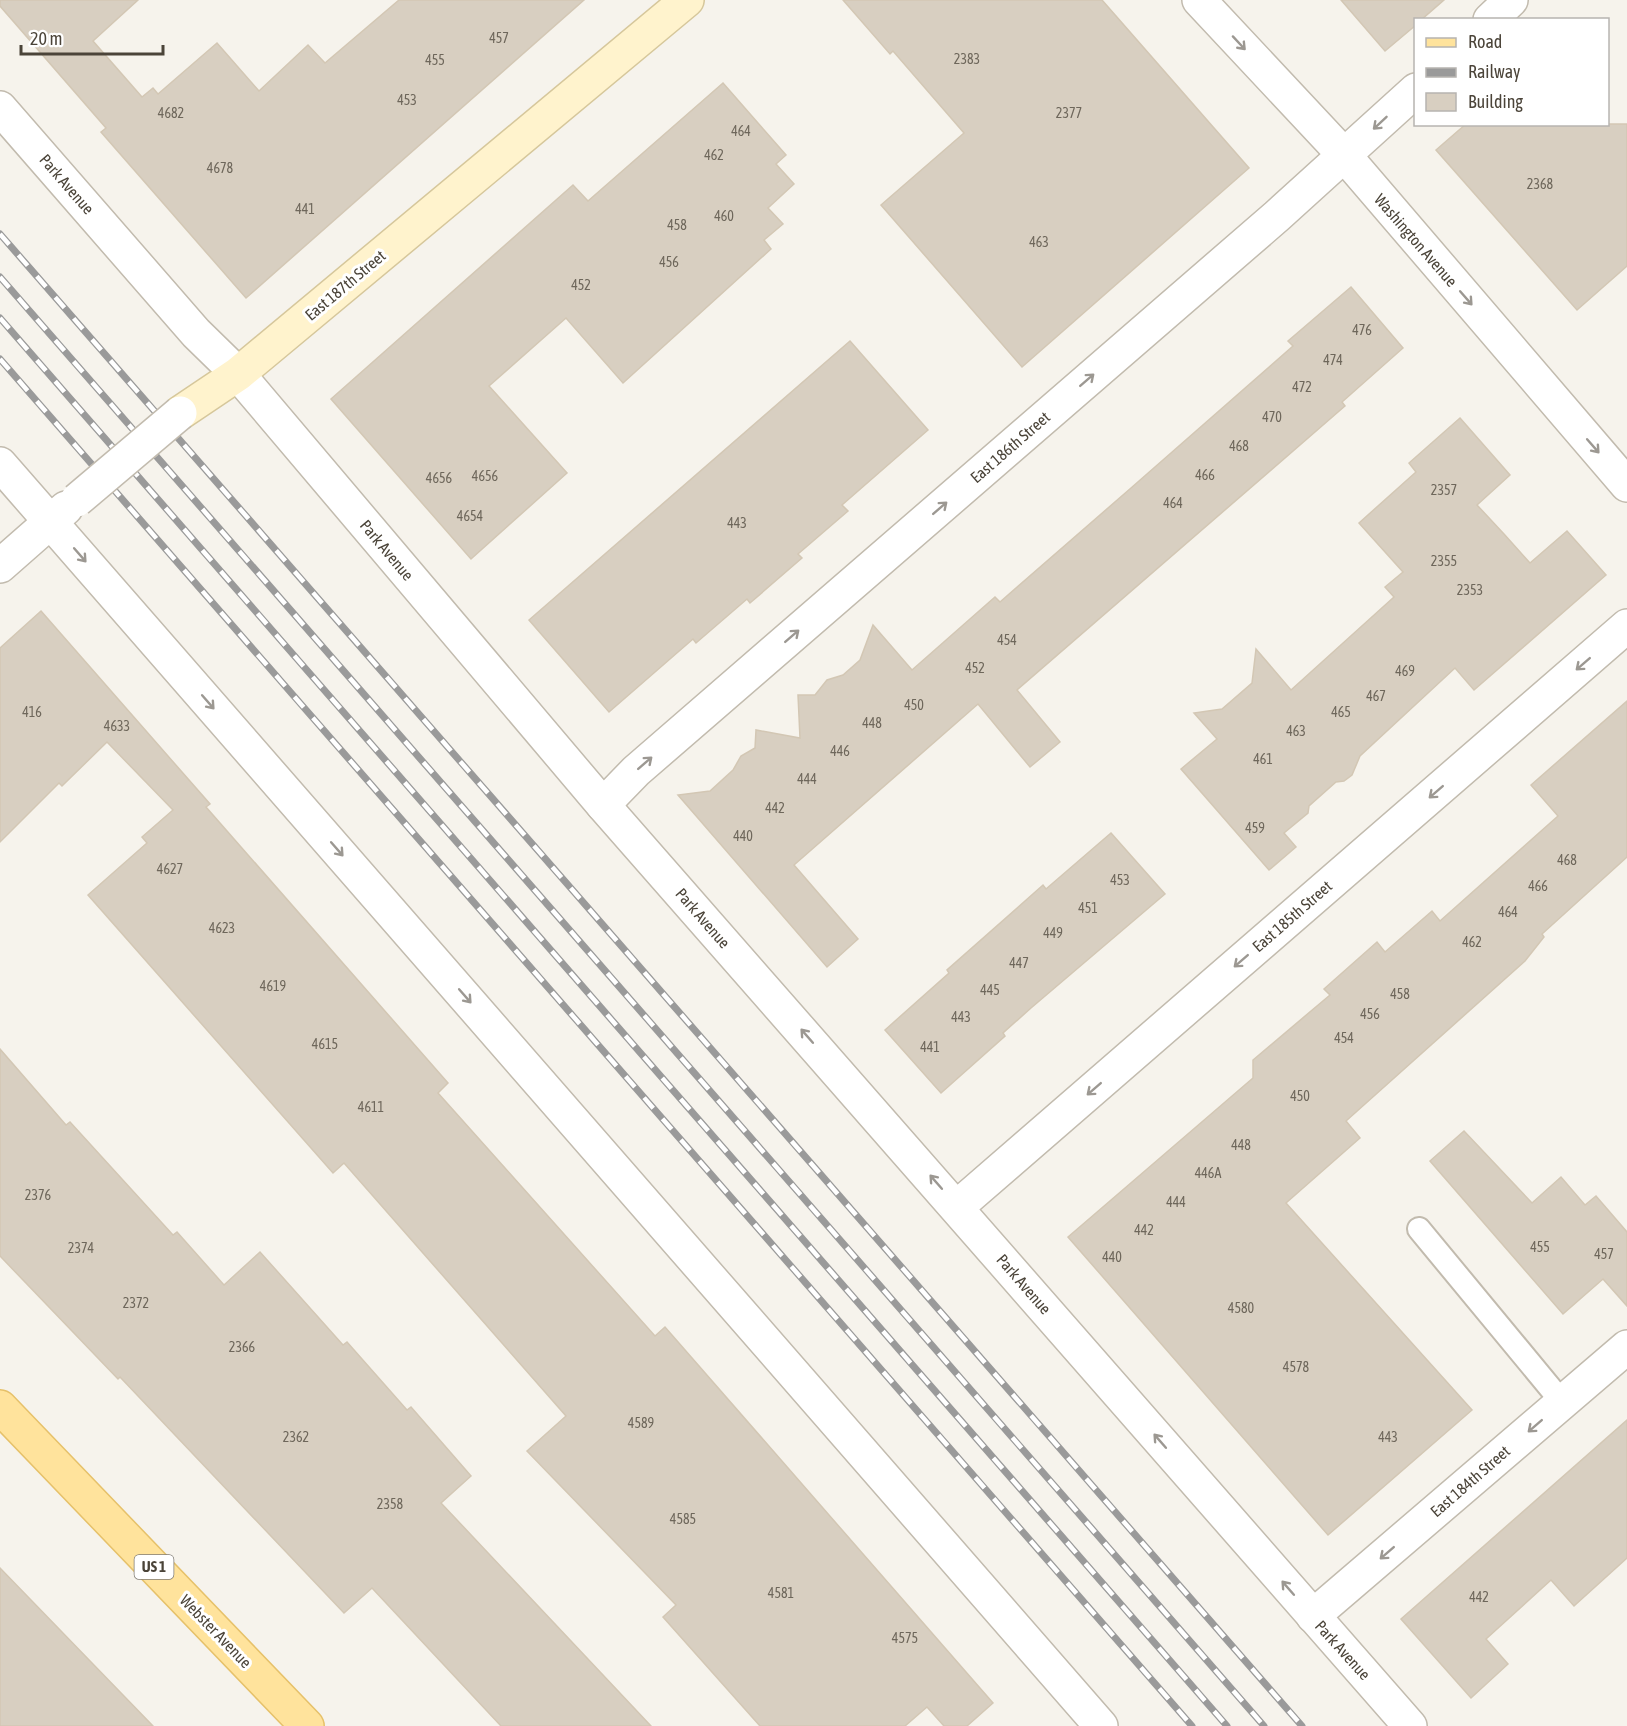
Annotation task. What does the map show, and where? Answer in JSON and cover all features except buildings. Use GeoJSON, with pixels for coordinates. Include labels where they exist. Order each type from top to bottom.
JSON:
{"type":"FeatureCollection","features":[{"type":"Feature","properties":{"kind":"main road","name":"Webster Avenue"},"geometry":{"type":"LineString","coordinates":[[0,1407],[307,1726]]}},
{"type":"Feature","properties":{"kind":"street","name":"East 187th Street"},"geometry":{"type":"LineString","coordinates":[[0,566],[180,413],[238,374],[687,0]]}},
{"type":"Feature","properties":{"kind":"street","name":"Washington Avenue"},"geometry":{"type":"LineString","coordinates":[[1199,0],[1345,156],[1627,485]]}},
{"type":"Feature","properties":{"kind":"street"},"geometry":{"type":"LineString","coordinates":[[1492,18],[1511,0]]}},
{"type":"Feature","properties":{"kind":"street","name":"East 186th Street"},"geometry":{"type":"LineString","coordinates":[[603,805],[636,771],[1345,156],[1414,92]]}},
{"type":"Feature","properties":{"kind":"street","name":"Park Avenue"},"geometry":{"type":"LineString","coordinates":[[0,108],[196,333],[238,374],[603,805],[1410,1726]]}},
{"type":"Feature","properties":{"kind":"street"},"geometry":{"type":"LineString","coordinates":[[0,464],[1101,1726]]}},
{"type":"Feature","properties":{"kind":"street","name":"East 185th Street"},"geometry":{"type":"LineString","coordinates":[[957,1207],[1627,626]]}},
{"type":"Feature","properties":{"kind":"street","name":"East 184th Street"},"geometry":{"type":"LineString","coordinates":[[1313,1616],[1627,1347]]}},
{"type":"Feature","properties":{"kind":"lane"},"geometry":{"type":"LineString","coordinates":[[1419,1229],[1562,1402]]}},
{"type":"Feature","properties":{"kind":"railway"},"geometry":{"type":"LineString","coordinates":[[0,234],[1302,1726]]}},
{"type":"Feature","properties":{"kind":"railway"},"geometry":{"type":"LineString","coordinates":[[0,277],[1264,1726]]}},
{"type":"Feature","properties":{"kind":"railway"},"geometry":{"type":"LineString","coordinates":[[0,318],[1227,1726]]}},
{"type":"Feature","properties":{"kind":"railway"},"geometry":{"type":"LineString","coordinates":[[0,359],[1192,1726]]}}]}
